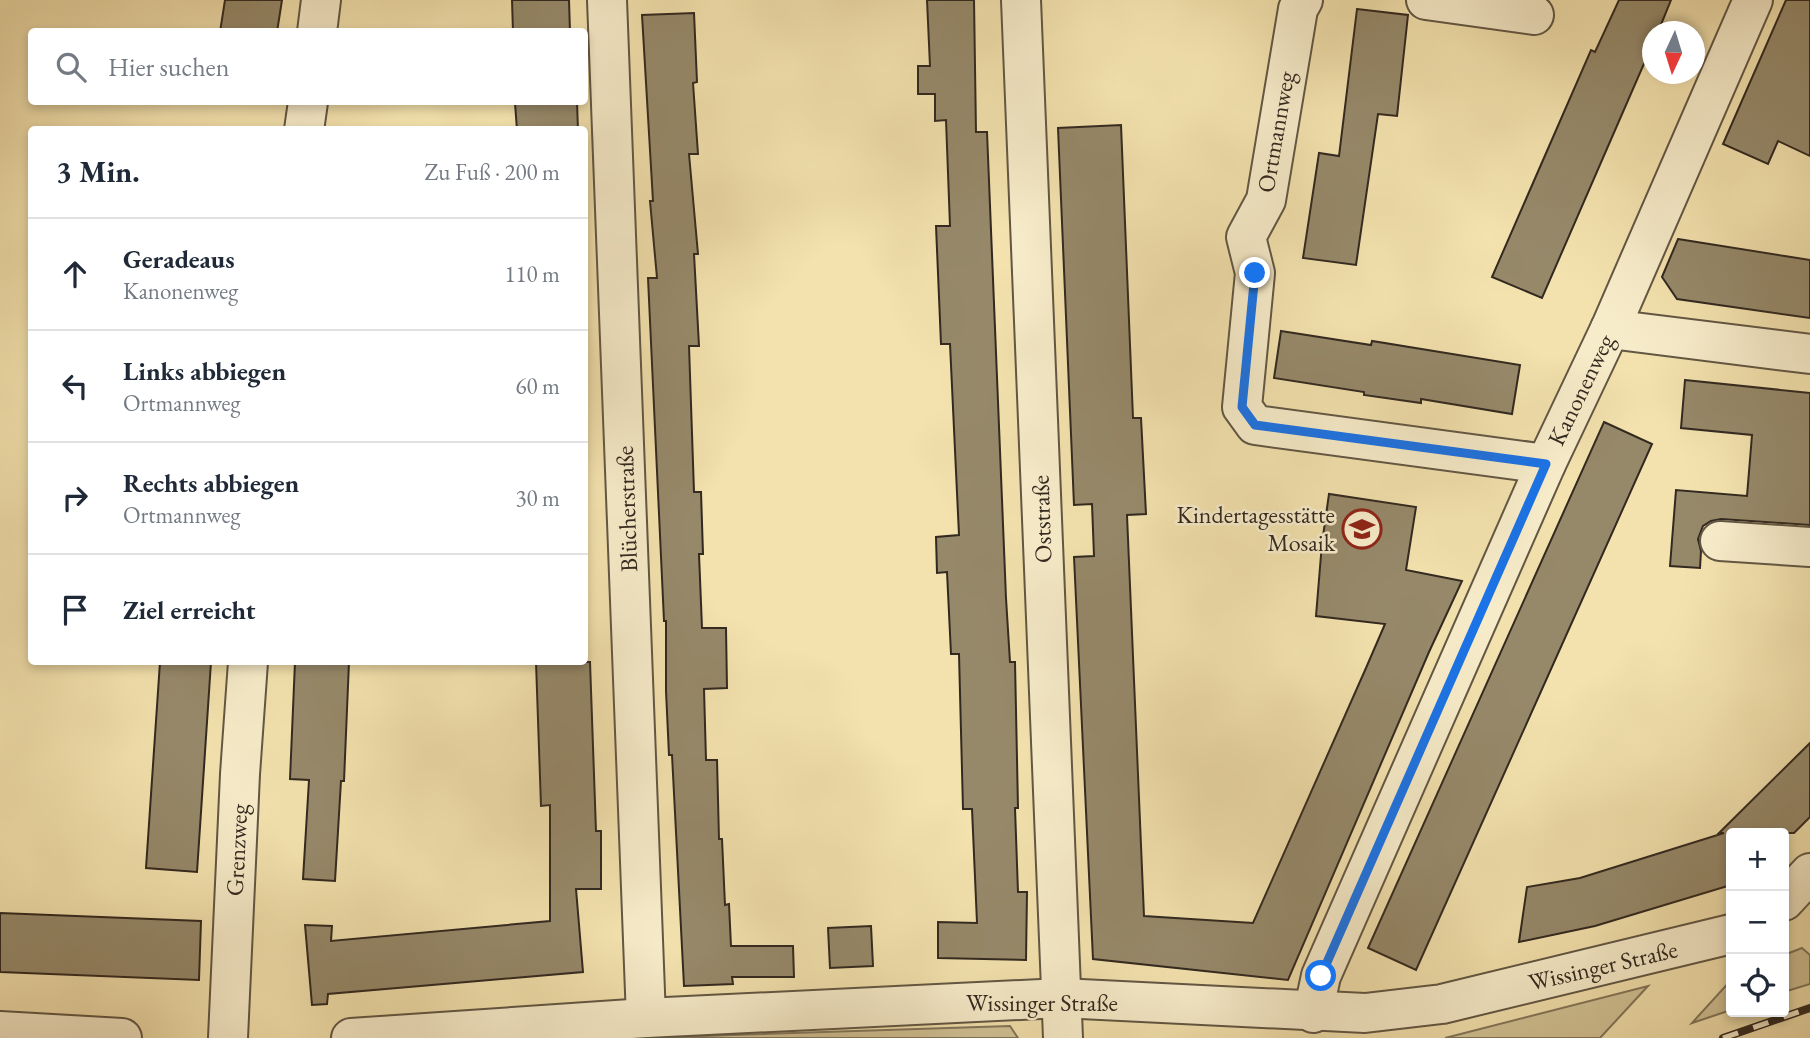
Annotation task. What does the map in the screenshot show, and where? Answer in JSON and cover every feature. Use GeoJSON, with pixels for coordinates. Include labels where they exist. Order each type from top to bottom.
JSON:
{"type":"FeatureCollection","features":[{"type":"Feature","properties":{"kind":"street"},"geometry":{"type":"LineString","coordinates":[[318,28],[321,0]]}},
{"type":"Feature","properties":{"kind":"street","name":"Blücherstraße"},"geometry":{"type":"LineString","coordinates":[[607,0],[646,1018]]}},
{"type":"Feature","properties":{"kind":"street","name":"Oststraße"},"geometry":{"type":"LineString","coordinates":[[1021,0],[1063,1038]]}},
{"type":"Feature","properties":{"kind":"street","name":"Ortmannweg"},"geometry":{"type":"LineString","coordinates":[[1303,0],[1298,9],[1266,200],[1247,237],[1255,273],[1242,407],[1255,425],[1546,464]]}},
{"type":"Feature","properties":{"kind":"street"},"geometry":{"type":"LineString","coordinates":[[1426,0],[1534,15]]}},
{"type":"Feature","properties":{"kind":"street","name":"Kanonenweg"},"geometry":{"type":"LineString","coordinates":[[1313,1013],[1321,976],[1546,464],[1610,329],[1753,0]]}},
{"type":"Feature","properties":{"kind":"street"},"geometry":{"type":"LineString","coordinates":[[305,126],[308,105]]}},
{"type":"Feature","properties":{"kind":"street"},"geometry":{"type":"LineString","coordinates":[[1610,329],[1810,354]]}},
{"type":"Feature","properties":{"kind":"street"},"geometry":{"type":"LineString","coordinates":[[1720,541],[1810,547]]}},
{"type":"Feature","properties":{"kind":"street","name":"Grenzweg"},"geometry":{"type":"LineString","coordinates":[[228,1038],[248,665]]}},
{"type":"Feature","properties":{"kind":"street"},"geometry":{"type":"LineString","coordinates":[[1789,896],[1810,873]]}},
{"type":"Feature","properties":{"kind":"street","name":"Wissinger Straße"},"geometry":{"type":"LineString","coordinates":[[351,1038],[646,1018],[1061,998],[1313,1013],[1365,1013],[1442,1004],[1726,936]]}},
{"type":"Feature","properties":{"kind":"street"},"geometry":{"type":"LineString","coordinates":[[0,1031],[122,1038]]}},
{"type":"Feature","properties":{"kind":"shaded area"},"geometry":{"type":"Polygon","coordinates":[[[1802,948],[1810,955],[1810,984],[1789,990],[1789,954],[1802,948]]]}},
{"type":"Feature","properties":{"kind":"shaded area"},"geometry":{"type":"Polygon","coordinates":[[[1648,986],[1600,1038],[1445,1038],[1648,986]]]}},
{"type":"Feature","properties":{"kind":"shaded area"},"geometry":{"type":"Polygon","coordinates":[[[1726,986],[1726,1012],[1692,1023],[1726,986]]]}},
{"type":"Feature","properties":{"kind":"shaded area"},"geometry":{"type":"Polygon","coordinates":[[[1010,1026],[1018,1038],[658,1038],[674,1037],[1010,1026]]]}},
{"type":"Feature","properties":{"kind":"building"},"geometry":{"type":"Polygon","coordinates":[[[225,0],[282,0],[278,28],[221,28],[225,0]]]}},
{"type":"Feature","properties":{"kind":"building"},"geometry":{"type":"Polygon","coordinates":[[[512,0],[569,0],[570,28],[513,28],[512,0]]]}},
{"type":"Feature","properties":{"kind":"building"},"geometry":{"type":"Polygon","coordinates":[[[927,0],[974,0],[976,132],[987,132],[1006,598],[1010,662],[1015,662],[1018,892],[1027,892],[1026,960],[938,958],[938,922],[977,923],[972,809],[963,809],[959,654],[951,654],[947,572],[937,573],[936,537],[959,535],[950,344],[941,344],[936,226],[950,226],[946,120],[935,121],[935,94],[918,94],[918,66],[930,66],[927,0]]]}},
{"type":"Feature","properties":{"kind":"building"},"geometry":{"type":"Polygon","coordinates":[[[1619,0],[1671,0],[1662,21],[1642,21],[1642,68],[1542,298],[1492,277],[1591,50],[1595,52],[1619,0]]]}},
{"type":"Feature","properties":{"kind":"building"},"geometry":{"type":"Polygon","coordinates":[[[1786,0],[1810,0],[1810,156],[1778,141],[1768,164],[1723,144],[1786,0]]]}},
{"type":"Feature","properties":{"kind":"building"},"geometry":{"type":"Polygon","coordinates":[[[1357,9],[1408,15],[1397,116],[1378,114],[1356,265],[1303,258],[1319,153],[1339,156],[1357,9]]]}},
{"type":"Feature","properties":{"kind":"building"},"geometry":{"type":"Polygon","coordinates":[[[694,13],[697,82],[693,83],[698,154],[689,154],[698,254],[694,254],[699,346],[689,346],[694,492],[701,492],[703,554],[699,554],[702,628],[726,628],[727,688],[704,689],[706,760],[717,760],[719,839],[722,839],[725,905],[729,904],[731,946],[793,946],[794,977],[732,977],[733,984],[684,986],[672,755],[669,755],[666,621],[648,278],[657,278],[650,201],[653,201],[642,15],[694,13]]]}},
{"type":"Feature","properties":{"kind":"building"},"geometry":{"type":"Polygon","coordinates":[[[515,105],[577,105],[578,126],[517,126],[515,105]]]}},
{"type":"Feature","properties":{"kind":"building"},"geometry":{"type":"Polygon","coordinates":[[[1121,125],[1133,418],[1141,418],[1146,514],[1127,515],[1144,916],[1253,923],[1366,668],[1385,624],[1316,616],[1329,494],[1416,507],[1406,570],[1462,581],[1288,980],[1093,959],[1074,557],[1094,556],[1092,504],[1074,505],[1058,128],[1121,125]]]}},
{"type":"Feature","properties":{"kind":"building"},"geometry":{"type":"Polygon","coordinates":[[[1678,239],[1810,260],[1810,318],[1677,299],[1662,277],[1678,239]]]}},
{"type":"Feature","properties":{"kind":"building"},"geometry":{"type":"Polygon","coordinates":[[[1281,331],[1371,345],[1372,341],[1520,365],[1512,414],[1421,399],[1421,403],[1364,395],[1364,392],[1274,378],[1281,331]]]}},
{"type":"Feature","properties":{"kind":"building"},"geometry":{"type":"Polygon","coordinates":[[[1685,380],[1810,393],[1810,525],[1721,519],[1711,521],[1703,526],[1698,539],[1701,551],[1700,568],[1670,566],[1676,490],[1747,496],[1752,435],[1681,428],[1685,380]]]}},
{"type":"Feature","properties":{"kind":"building"},"geometry":{"type":"Polygon","coordinates":[[[1604,422],[1652,444],[1416,970],[1368,948],[1604,422]]]}},
{"type":"Feature","properties":{"kind":"building"},"geometry":{"type":"Polygon","coordinates":[[[590,662],[596,831],[601,831],[601,889],[576,889],[583,972],[328,994],[327,1004],[312,1005],[305,925],[332,926],[331,941],[550,921],[550,805],[541,806],[536,665],[588,665],[590,662]]]}},
{"type":"Feature","properties":{"kind":"building"},"geometry":{"type":"Polygon","coordinates":[[[160,665],[211,665],[197,872],[146,868],[160,665]]]}},
{"type":"Feature","properties":{"kind":"building"},"geometry":{"type":"Polygon","coordinates":[[[295,665],[349,665],[344,781],[341,781],[335,881],[303,879],[309,780],[290,779],[295,665]]]}},
{"type":"Feature","properties":{"kind":"building"},"geometry":{"type":"Polygon","coordinates":[[[1810,743],[1810,817],[1794,833],[1789,833],[1789,828],[1726,828],[1726,887],[1595,926],[1519,942],[1527,887],[1580,878],[1724,833],[1719,833],[1810,743]]]}},
{"type":"Feature","properties":{"kind":"building"},"geometry":{"type":"Polygon","coordinates":[[[0,913],[201,921],[199,980],[0,972],[0,913]]]}},
{"type":"Feature","properties":{"kind":"building"},"geometry":{"type":"Polygon","coordinates":[[[871,926],[873,966],[830,968],[828,928],[871,926]]]}},
{"type":"Feature","properties":{"kind":"railway"},"geometry":{"type":"LineString","coordinates":[[1723,1038],[1810,1008]]}},
{"type":"Feature","properties":{"kind":"place","name":"Kindertagesstätte Mosaik"},"geometry":{"type":"Point","coordinates":[1362,529]}},
{"type":"Feature","properties":{"kind":"route"},"geometry":{"type":"LineString","coordinates":[[1255,273],[1242,407],[1255,425],[1546,464],[1321,976]]}}]}
